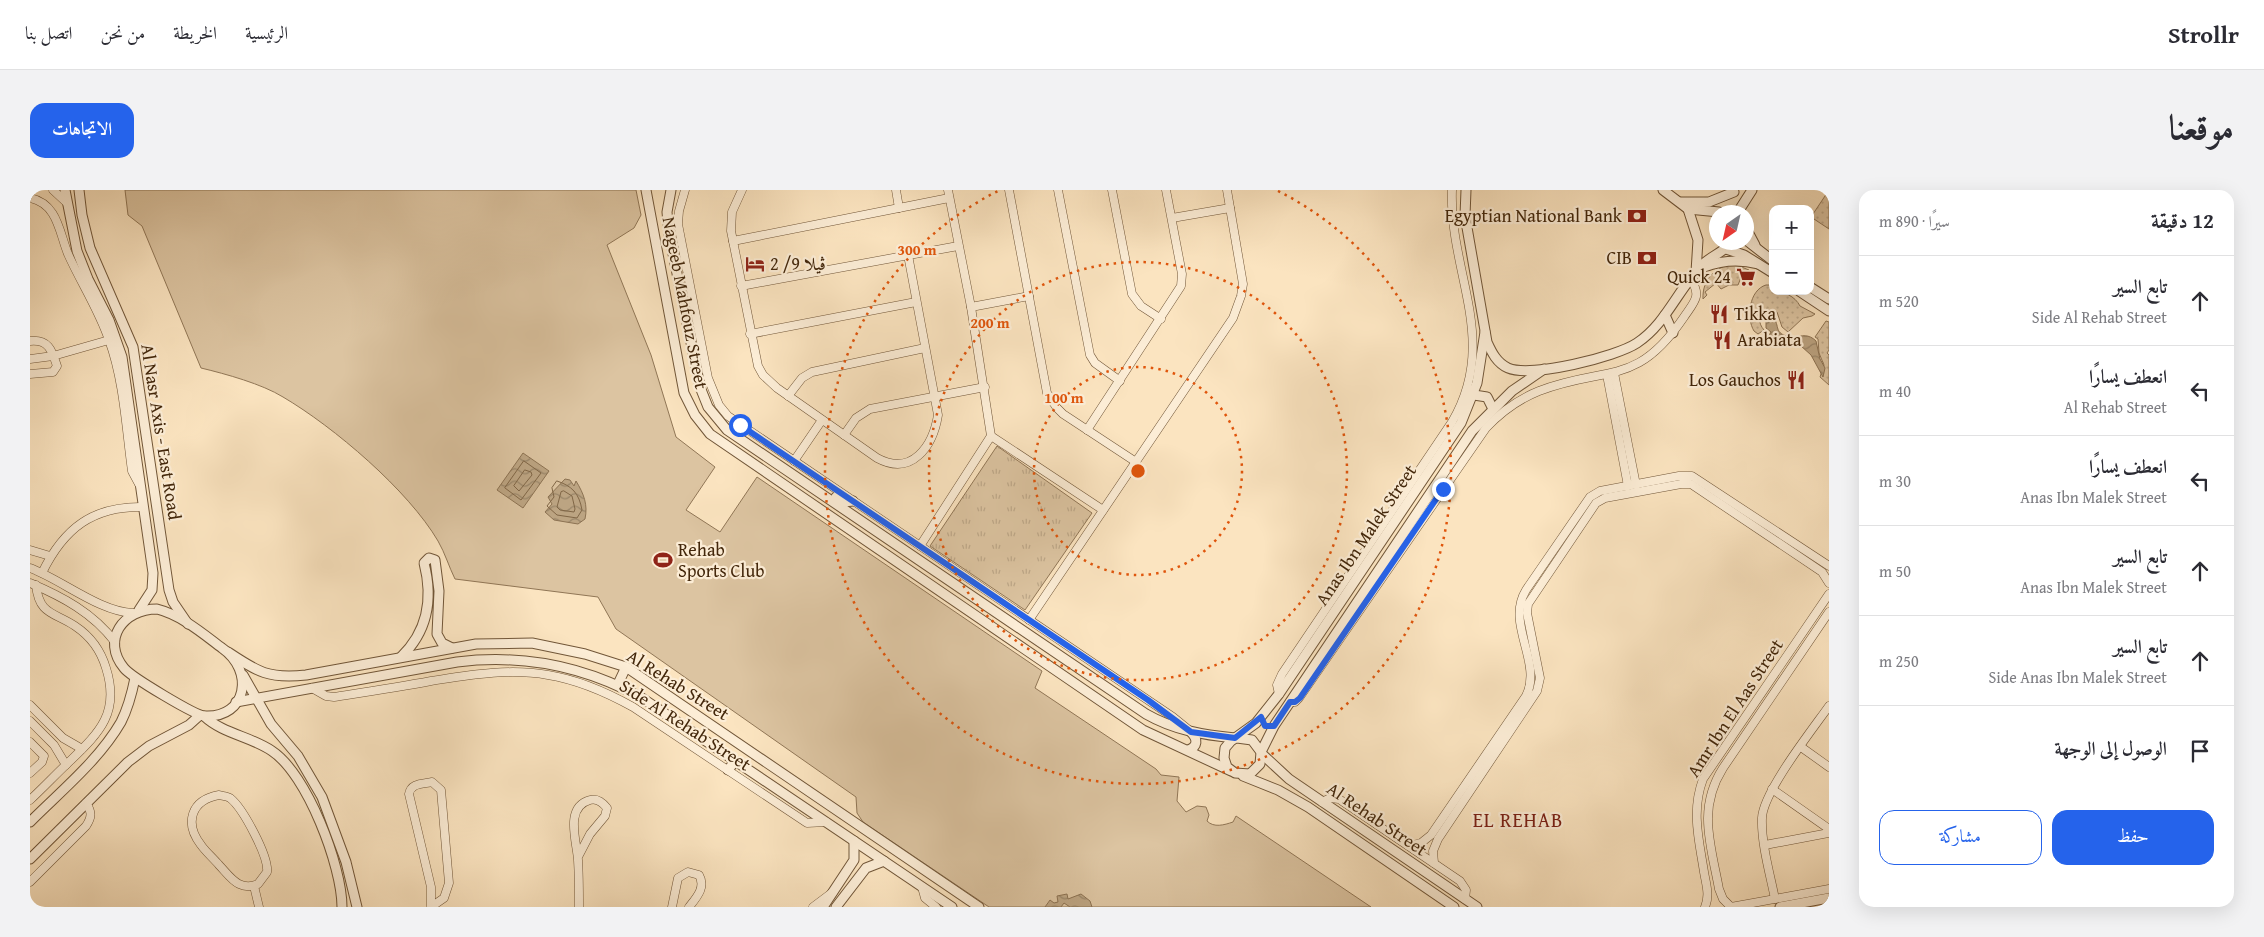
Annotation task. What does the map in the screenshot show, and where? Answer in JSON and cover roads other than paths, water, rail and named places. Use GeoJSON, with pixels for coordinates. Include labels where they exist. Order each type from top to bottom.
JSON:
{"type":"FeatureCollection","features":[{"type":"Feature","properties":{"kind":"street"},"geometry":{"type":"LineString","coordinates":[[53,190],[66,202]]}},
{"type":"Feature","properties":{"kind":"street","name":"Al Nasr Axis - East Road"},"geometry":{"type":"LineString","coordinates":[[65,190],[80,270],[109,320],[122,357],[153,581],[149,597],[119,629],[115,642]]}},
{"type":"Feature","properties":{"kind":"street","name":"Al Nasr Axis - East Road"},"geometry":{"type":"LineString","coordinates":[[79,190],[90,248],[133,347],[169,590],[176,608],[188,624]]}},
{"type":"Feature","properties":{"kind":"street","name":"Nageeb Mahfouz Street"},"geometry":{"type":"LineString","coordinates":[[646,190],[684,393],[702,425],[720,442]]}},
{"type":"Feature","properties":{"kind":"street","name":"Nageeb Mahfouz Street"},"geometry":{"type":"LineString","coordinates":[[671,190],[668,212],[669,234],[698,377],[708,406],[727,430]]}},
{"type":"Feature","properties":{"kind":"street"},"geometry":{"type":"LineString","coordinates":[[685,190],[679,211],[678,224],[708,378],[719,405],[740,425],[1173,717],[1196,738],[1196,743],[1192,749],[1188,750]]}},
{"type":"Feature","properties":{"kind":"street"},"geometry":{"type":"LineString","coordinates":[[742,190],[732,212],[730,222],[750,334],[755,357],[763,375],[788,396],[883,462],[896,464],[908,462],[923,450],[934,434],[938,415],[908,256]]}},
{"type":"Feature","properties":{"kind":"street"},"geometry":{"type":"LineString","coordinates":[[896,190],[899,208]]}},
{"type":"Feature","properties":{"kind":"street"},"geometry":{"type":"LineString","coordinates":[[1009,190],[1047,392],[1056,408],[1136,462]]}},
{"type":"Feature","properties":{"kind":"street"},"geometry":{"type":"LineString","coordinates":[[1058,190],[1090,355],[1095,363],[1120,381]]}},
{"type":"Feature","properties":{"kind":"street"},"geometry":{"type":"LineString","coordinates":[[1112,190],[1132,294],[1142,306],[1161,319]]}},
{"type":"Feature","properties":{"kind":"street"},"geometry":{"type":"LineString","coordinates":[[1088,430],[1179,292],[1182,280],[1166,190]]}},
{"type":"Feature","properties":{"kind":"street"},"geometry":{"type":"LineString","coordinates":[[1029,620],[1228,326],[1238,307],[1241,296],[1242,272],[1226,190]]}},
{"type":"Feature","properties":{"kind":"street"},"geometry":{"type":"LineString","coordinates":[[1279,694],[1277,685],[1282,674],[1452,422],[1463,401],[1471,377],[1474,353],[1473,329],[1452,213],[1452,190]]}},
{"type":"Feature","properties":{"kind":"street"},"geometry":{"type":"LineString","coordinates":[[1466,190],[1465,216],[1485,332],[1492,352],[1506,367],[1524,371],[1544,370],[1612,356],[1626,350],[1649,333],[1665,315],[1693,276],[1709,259],[1723,250]]}},
{"type":"Feature","properties":{"kind":"street"},"geometry":{"type":"LineString","coordinates":[[1290,702],[1295,702],[1300,698],[1476,440],[1494,420],[1514,404],[1551,387],[1610,374],[1646,359],[1660,348],[1673,333],[1697,296],[1693,276],[1698,240],[1688,209],[1663,190]]}},
{"type":"Feature","properties":{"kind":"street"},"geometry":{"type":"LineString","coordinates":[[1742,205],[1752,190]]}},
{"type":"Feature","properties":{"kind":"street"},"geometry":{"type":"LineString","coordinates":[[1681,202],[1708,202],[1735,191]]}},
{"type":"Feature","properties":{"kind":"street"},"geometry":{"type":"LineString","coordinates":[[1724,205],[1735,191]]}},
{"type":"Feature","properties":{"kind":"street"},"geometry":{"type":"LineString","coordinates":[[733,241],[899,208],[949,194],[985,387],[991,436],[920,546]]}},
{"type":"Feature","properties":{"kind":"street"},"geometry":{"type":"LineString","coordinates":[[30,198],[45,205],[53,212],[109,340],[119,378],[132,471],[140,487]]}},
{"type":"Feature","properties":{"kind":"street"},"geometry":{"type":"LineString","coordinates":[[1745,205],[1746,198]]}},
{"type":"Feature","properties":{"kind":"street"},"geometry":{"type":"LineString","coordinates":[[1172,218],[1230,208]]}},
{"type":"Feature","properties":{"kind":"street"},"geometry":{"type":"LineString","coordinates":[[1688,209],[1709,211]]}},
{"type":"Feature","properties":{"kind":"street"},"geometry":{"type":"LineString","coordinates":[[1754,243],[1763,254]]}},
{"type":"Feature","properties":{"kind":"street"},"geometry":{"type":"LineString","coordinates":[[741,286],[958,246]]}},
{"type":"Feature","properties":{"kind":"street"},"geometry":{"type":"LineString","coordinates":[[1754,247],[1769,258]]}},
{"type":"Feature","properties":{"kind":"street"},"geometry":{"type":"LineString","coordinates":[[1736,250],[1769,271]]}},
{"type":"Feature","properties":{"kind":"street"},"geometry":{"type":"LineString","coordinates":[[1693,276],[1705,267],[1726,260],[1758,264]]}},
{"type":"Feature","properties":{"kind":"street"},"geometry":{"type":"LineString","coordinates":[[1814,290],[1829,299]]}},
{"type":"Feature","properties":{"kind":"street"},"geometry":{"type":"LineString","coordinates":[[1805,295],[1829,311]]}},
{"type":"Feature","properties":{"kind":"street"},"geometry":{"type":"LineString","coordinates":[[971,307],[1029,296]]}},
{"type":"Feature","properties":{"kind":"street"},"geometry":{"type":"LineString","coordinates":[[750,334],[916,302]]}},
{"type":"Feature","properties":{"kind":"street"},"geometry":{"type":"LineString","coordinates":[[1665,315],[1673,333]]}},
{"type":"Feature","properties":{"kind":"street","name":"Anas Ibn Malek Street"},"geometry":{"type":"LineString","coordinates":[[1236,738],[1261,717],[1279,694],[1457,429],[1474,395],[1482,358],[1485,332]]}},
{"type":"Feature","properties":{"kind":"street"},"geometry":{"type":"LineString","coordinates":[[30,359],[53,356],[109,340]]}},
{"type":"Feature","properties":{"kind":"street"},"geometry":{"type":"LineString","coordinates":[[30,341],[44,342],[57,366],[55,371],[30,374]]}},
{"type":"Feature","properties":{"kind":"street"},"geometry":{"type":"LineString","coordinates":[[788,396],[802,378],[812,372],[925,348]]}},
{"type":"Feature","properties":{"kind":"street","name":"Anas Ibn Malek Street"},"geometry":{"type":"LineString","coordinates":[[1262,753],[1274,726],[1464,442],[1493,409],[1522,383],[1544,370]]}},
{"type":"Feature","properties":{"kind":"street"},"geometry":{"type":"LineString","coordinates":[[1610,374],[1632,486]]}},
{"type":"Feature","properties":{"kind":"street"},"geometry":{"type":"LineString","coordinates":[[844,435],[856,418],[870,408],[985,387]]}},
{"type":"Feature","properties":{"kind":"street"},"geometry":{"type":"LineString","coordinates":[[1474,395],[1487,397],[1493,409]]}},
{"type":"Feature","properties":{"kind":"street"},"geometry":{"type":"LineString","coordinates":[[794,461],[822,420]]}},
{"type":"Feature","properties":{"kind":"street"},"geometry":{"type":"LineString","coordinates":[[727,430],[1146,714],[1165,724],[1191,732],[1252,740],[1262,753],[1258,768],[1250,774],[1240,775],[1143,730],[720,442],[727,430]]}},
{"type":"Feature","properties":{"kind":"street"},"geometry":{"type":"LineString","coordinates":[[991,436],[1103,510]]}},
{"type":"Feature","properties":{"kind":"street"},"geometry":{"type":"LineString","coordinates":[[1409,846],[1421,843],[1432,835],[1537,692],[1540,678],[1526,630],[1529,599],[1590,497],[1600,491],[1684,476],[1697,478],[1829,566]]}},
{"type":"Feature","properties":{"kind":"street"},"geometry":{"type":"LineString","coordinates":[[1561,544],[1592,506],[1600,500],[1681,484],[1691,484],[1822,572],[1829,583]]}},
{"type":"Feature","properties":{"kind":"street"},"geometry":{"type":"LineString","coordinates":[[824,496],[830,494],[844,502],[853,502]]}},
{"type":"Feature","properties":{"kind":"street"},"geometry":{"type":"LineString","coordinates":[[42,573],[50,556],[73,529],[88,519],[109,509],[121,506],[143,507]]}},
{"type":"Feature","properties":{"kind":"street"},"geometry":{"type":"LineString","coordinates":[[145,520],[159,519]]}},
{"type":"Feature","properties":{"kind":"street"},"geometry":{"type":"LineString","coordinates":[[30,550],[50,556]]}},
{"type":"Feature","properties":{"kind":"street"},"geometry":{"type":"LineString","coordinates":[[401,658],[417,638],[427,615],[429,590],[424,562],[429,558],[435,560],[439,576],[437,634],[442,643],[452,648]]}},
{"type":"Feature","properties":{"kind":"street"},"geometry":{"type":"LineString","coordinates":[[30,568],[118,612],[136,612]]}},
{"type":"Feature","properties":{"kind":"street"},"geometry":{"type":"LineString","coordinates":[[33,584],[78,606],[93,618],[115,642],[120,663],[135,678],[221,728],[243,736],[273,751],[290,769],[312,806],[329,846],[341,887],[342,907]]}},
{"type":"Feature","properties":{"kind":"street"},"geometry":{"type":"LineString","coordinates":[[31,798],[97,734],[107,717],[110,696],[108,673],[102,657],[89,638],[73,625],[49,613],[42,607],[33,584]]}},
{"type":"Feature","properties":{"kind":"street","name":"Amr Ibn El Aas Street"},"geometry":{"type":"LineString","coordinates":[[1705,907],[1708,892],[1695,818],[1700,789],[1714,762],[1829,594]]}},
{"type":"Feature","properties":{"kind":"street"},"geometry":{"type":"LineString","coordinates":[[93,618],[102,605]]}},
{"type":"Feature","properties":{"kind":"street","name":"Al Rehab Street"},"geometry":{"type":"LineString","coordinates":[[136,612],[165,611],[260,672],[271,676],[291,677],[452,648],[498,642],[532,643],[585,654],[626,667],[979,907]]}},
{"type":"Feature","properties":{"kind":"street","name":"Amr Ibn El Aas Street"},"geometry":{"type":"LineString","coordinates":[[1731,907],[1723,899],[1719,889],[1707,823],[1709,800],[1720,773],[1829,612]]}},
{"type":"Feature","properties":{"kind":"street"},"geometry":{"type":"LineString","coordinates":[[1791,649],[1794,654],[1800,655]]}},
{"type":"Feature","properties":{"kind":"street"},"geometry":{"type":"LineString","coordinates":[[228,652],[235,659],[271,724],[298,756],[322,796],[346,862],[357,907]]}},
{"type":"Feature","properties":{"kind":"street","name":"Al Rehab Street"},"geometry":{"type":"LineString","coordinates":[[236,702],[486,658],[549,663],[594,675],[618,684],[642,698],[952,907]]}},
{"type":"Feature","properties":{"kind":"street"},"geometry":{"type":"LineString","coordinates":[[1783,661],[1789,662],[1792,667]]}},
{"type":"Feature","properties":{"kind":"street"},"geometry":{"type":"LineString","coordinates":[[618,684],[626,667]]}},
{"type":"Feature","properties":{"kind":"street"},"geometry":{"type":"LineString","coordinates":[[322,672],[325,686]]}},
{"type":"Feature","properties":{"kind":"street","name":"Side Al Rehab Street"},"geometry":{"type":"LineString","coordinates":[[312,688],[318,694],[334,697],[487,672],[548,675],[577,682],[620,700],[806,823],[826,822]]}},
{"type":"Feature","properties":{"kind":"street"},"geometry":{"type":"LineString","coordinates":[[30,859],[128,762],[149,746],[202,716],[222,714],[236,702],[242,688],[243,675]]}},
{"type":"Feature","properties":{"kind":"street"},"geometry":{"type":"LineString","coordinates":[[30,822],[110,739],[122,721],[130,700],[135,678]]}},
{"type":"Feature","properties":{"kind":"street"},"geometry":{"type":"LineString","coordinates":[[30,705],[63,738],[82,749]]}},
{"type":"Feature","properties":{"kind":"street"},"geometry":{"type":"LineString","coordinates":[[1775,899],[1762,817],[1767,798],[1829,706]]}},
{"type":"Feature","properties":{"kind":"street"},"geometry":{"type":"LineString","coordinates":[[1261,717],[1265,726],[1274,726]]}},
{"type":"Feature","properties":{"kind":"street"},"geometry":{"type":"LineString","coordinates":[[30,720],[57,748],[66,764]]}},
{"type":"Feature","properties":{"kind":"street"},"geometry":{"type":"LineString","coordinates":[[30,773],[44,759],[42,754],[31,745],[44,735]]}},
{"type":"Feature","properties":{"kind":"street"},"geometry":{"type":"LineString","coordinates":[[1231,771],[1225,763],[1224,753],[1228,744],[1236,738]]}},
{"type":"Feature","properties":{"kind":"street"},"geometry":{"type":"LineString","coordinates":[[1801,747],[1829,767]]}},
{"type":"Feature","properties":{"kind":"street","name":"Al Rehab Street"},"geometry":{"type":"LineString","coordinates":[[1262,753],[1288,777],[1322,802],[1476,907]]}},
{"type":"Feature","properties":{"kind":"street"},"geometry":{"type":"LineString","coordinates":[[728,770],[735,761]]}},
{"type":"Feature","properties":{"kind":"street","name":"Al Rehab Street"},"geometry":{"type":"LineString","coordinates":[[1240,775],[1278,790],[1308,807],[1454,907]]}},
{"type":"Feature","properties":{"kind":"street"},"geometry":{"type":"LineString","coordinates":[[1434,863],[1435,845],[1476,776]]}},
{"type":"Feature","properties":{"kind":"street"},"geometry":{"type":"LineString","coordinates":[[1278,790],[1281,780],[1288,777]]}},
{"type":"Feature","properties":{"kind":"street"},"geometry":{"type":"LineString","coordinates":[[432,782],[441,790],[449,883],[444,898],[431,907],[431,887],[409,794],[410,789],[414,785],[432,782]]}},
{"type":"Feature","properties":{"kind":"street"},"geometry":{"type":"LineString","coordinates":[[1772,789],[1829,829]]}},
{"type":"Feature","properties":{"kind":"street"},"geometry":{"type":"LineString","coordinates":[[218,795],[229,797],[246,819],[268,866],[265,878],[254,886],[238,884],[200,844],[194,832],[192,819],[199,803],[208,797],[218,795]]}},
{"type":"Feature","properties":{"kind":"street"},"geometry":{"type":"LineString","coordinates":[[1322,802],[1330,798],[1339,799],[1409,846],[1464,885],[1466,890],[1465,899]]}},
{"type":"Feature","properties":{"kind":"street"},"geometry":{"type":"LineString","coordinates":[[578,857],[590,834],[606,813],[607,808],[604,804],[595,800],[590,800],[582,805],[576,813],[574,823],[578,857],[579,907]]}},
{"type":"Feature","properties":{"kind":"street"},"geometry":{"type":"LineString","coordinates":[[30,882],[91,819],[91,810],[86,803]]}},
{"type":"Feature","properties":{"kind":"street"},"geometry":{"type":"LineString","coordinates":[[1765,845],[1829,833]]}},
{"type":"Feature","properties":{"kind":"street"},"geometry":{"type":"LineString","coordinates":[[823,907],[854,860],[854,841]]}},
{"type":"Feature","properties":{"kind":"street"},"geometry":{"type":"LineString","coordinates":[[836,907],[842,902],[866,868],[884,861]]}},
{"type":"Feature","properties":{"kind":"street"},"geometry":{"type":"LineString","coordinates":[[672,907],[678,878],[682,874],[694,872],[699,875],[702,887],[689,907]]}},
{"type":"Feature","properties":{"kind":"street"},"geometry":{"type":"LineString","coordinates":[[431,887],[441,888],[449,883]]}},
{"type":"Feature","properties":{"kind":"street"},"geometry":{"type":"LineString","coordinates":[[254,886],[259,907]]}},
{"type":"Feature","properties":{"kind":"street"},"geometry":{"type":"LineString","coordinates":[[922,887],[925,898],[936,907]]}},
{"type":"Feature","properties":{"kind":"street"},"geometry":{"type":"LineString","coordinates":[[1731,907],[1829,889]]}},
{"type":"Feature","properties":{"kind":"street"},"geometry":{"type":"LineString","coordinates":[[833,892],[842,902]]}},
{"type":"Feature","properties":{"kind":"street"},"geometry":{"type":"LineString","coordinates":[[813,907],[833,892]]}},
{"type":"Feature","properties":{"kind":"street"},"geometry":{"type":"LineString","coordinates":[[1780,907],[1829,898]]}},
{"type":"Feature","properties":{"kind":"water"},"geometry":{"type":"Polygon","coordinates":[[[1772,316],[1779,332],[1782,334],[1793,338],[1808,336],[1816,341],[1820,359],[1825,368],[1823,377],[1811,355],[1801,346],[1767,339],[1771,332],[1766,328],[1766,322],[1772,316]]]}},
{"type":"Feature","properties":{"kind":"water"},"geometry":{"type":"Polygon","coordinates":[[[523,453],[549,471],[523,508],[497,490],[523,453]]]}},
{"type":"Feature","properties":{"kind":"water"},"geometry":{"type":"Polygon","coordinates":[[[565,479],[570,480],[574,486],[576,481],[585,500],[585,519],[578,524],[554,520],[545,512],[552,504],[548,497],[565,479]]]}},
{"type":"Feature","properties":{"kind":"water"},"geometry":{"type":"Polygon","coordinates":[[[1067,894],[1068,899],[1081,894],[1090,901],[1092,907],[1070,907],[1064,903],[1061,907],[1045,907],[1050,900],[1054,903],[1058,902],[1057,896],[1067,894]]]}},
{"type":"Feature","properties":{"kind":"place","name":"Egyptian National Bank"},"geometry":{"type":"Point","coordinates":[1637,216]}},
{"type":"Feature","properties":{"kind":"place","name":"CIB"},"geometry":{"type":"Point","coordinates":[1647,258]}},
{"type":"Feature","properties":{"kind":"place","name":"ڤيلا 9/ 2"},"geometry":{"type":"Point","coordinates":[755,264]}},
{"type":"Feature","properties":{"kind":"place","name":"Quick 24"},"geometry":{"type":"Point","coordinates":[1746,277]}},
{"type":"Feature","properties":{"kind":"place","name":"Tikka"},"geometry":{"type":"Point","coordinates":[1719,314]}},
{"type":"Feature","properties":{"kind":"place","name":"Arabiata"},"geometry":{"type":"Point","coordinates":[1722,340]}},
{"type":"Feature","properties":{"kind":"place","name":"Los Gauchos"},"geometry":{"type":"Point","coordinates":[1796,380]}},
{"type":"Feature","properties":{"kind":"place","name":"Rehab Sports Club"},"geometry":{"type":"Point","coordinates":[663,560]}},
{"type":"Feature","properties":{"kind":"district","name":"EL REHAB"},"geometry":{"type":"Point","coordinates":[1518,820]}}]}
